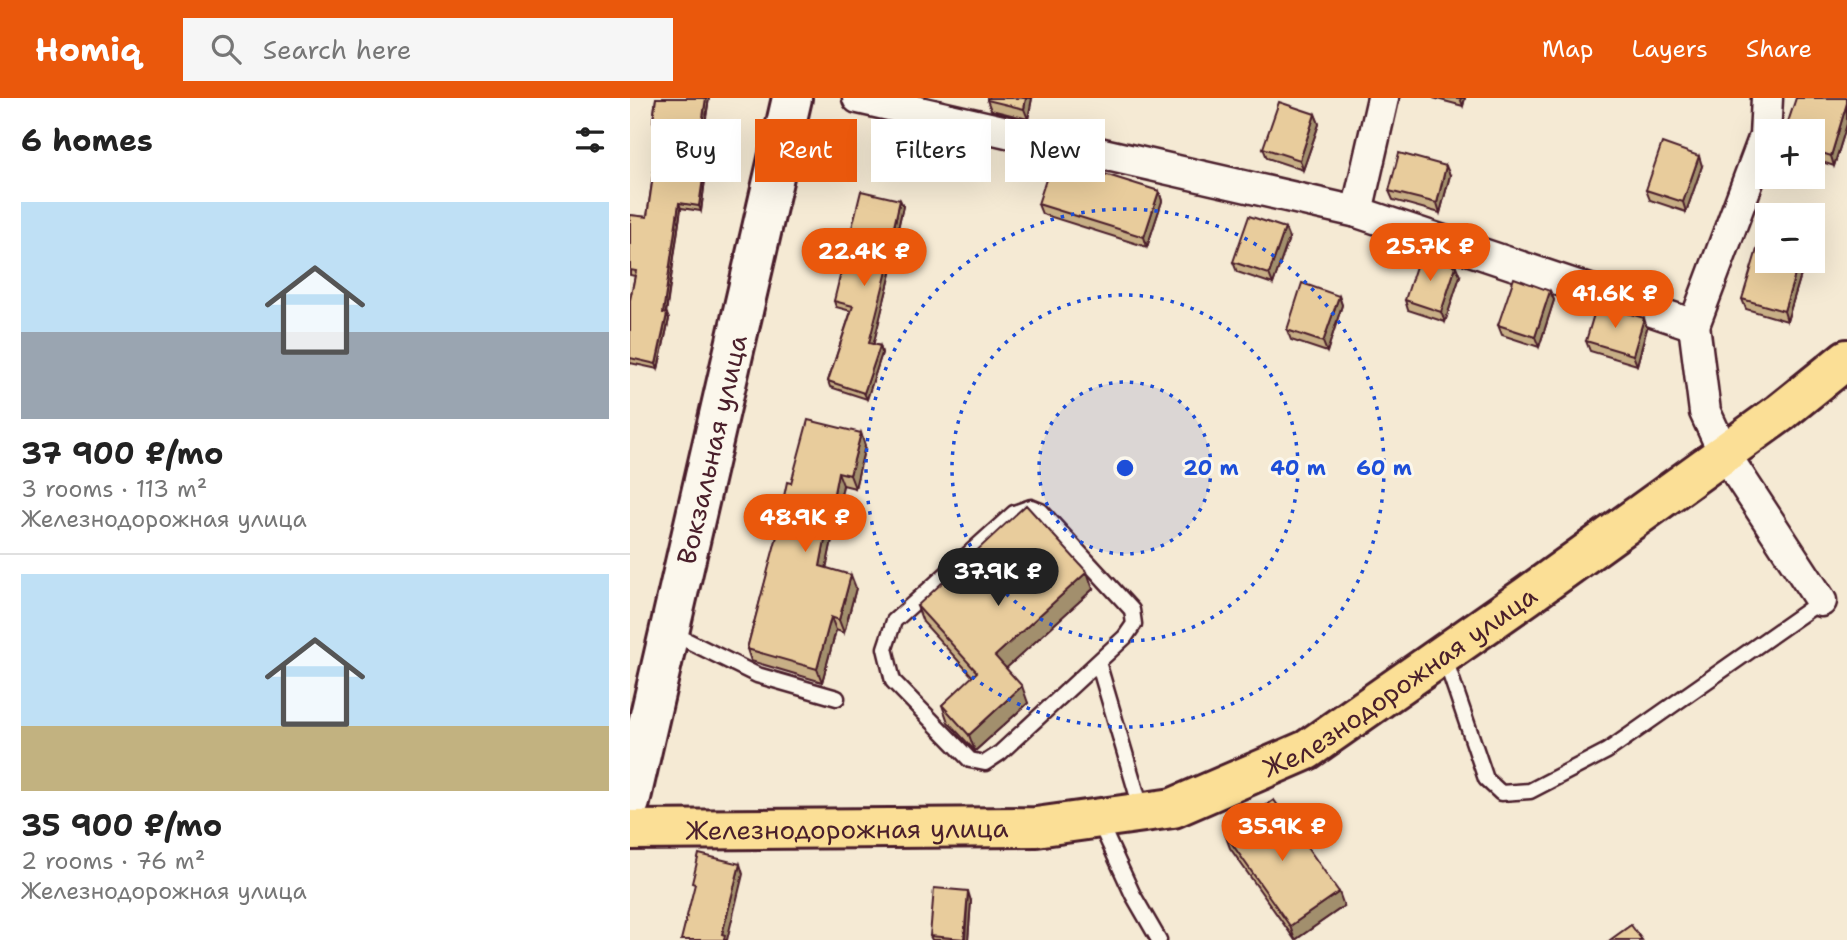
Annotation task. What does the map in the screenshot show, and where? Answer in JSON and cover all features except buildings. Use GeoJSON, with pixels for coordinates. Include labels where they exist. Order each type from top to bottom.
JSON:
{"type":"FeatureCollection","features":[{"type":"Feature","properties":{"kind":"main road","name":"Железнодорожная улица"},"geometry":{"type":"LineString","coordinates":[[630,830],[1036,827],[1173,808],[1307,750],[1780,413],[1847,359]]}},
{"type":"Feature","properties":{"kind":"street","name":"Вокзальная улица"},"geometry":{"type":"LineString","coordinates":[[630,802],[792,98]]}},
{"type":"Feature","properties":{"kind":"street"},"geometry":{"type":"LineString","coordinates":[[858,98],[1357,212],[1694,325]]}},
{"type":"Feature","properties":{"kind":"street"},"geometry":{"type":"LineString","coordinates":[[1357,212],[1383,98]]}},
{"type":"Feature","properties":{"kind":"street"},"geometry":{"type":"LineString","coordinates":[[1767,98],[1765,136],[1694,325],[1705,412],[1724,453],[1821,601]]}},
{"type":"Feature","properties":{"kind":"lane"},"geometry":{"type":"LineString","coordinates":[[1031,507],[1041,511],[1132,610],[1134,624],[1125,637],[1098,662],[1000,753],[985,763],[970,760],[893,681],[885,648],[894,621],[1014,513],[1031,507]]}},
{"type":"Feature","properties":{"kind":"lane"},"geometry":{"type":"LineString","coordinates":[[1443,654],[1486,779],[1500,793],[1530,791],[1607,751],[1821,601]]}},
{"type":"Feature","properties":{"kind":"lane"},"geometry":{"type":"LineString","coordinates":[[669,631],[757,675],[837,698]]}},
{"type":"Feature","properties":{"kind":"lane"},"geometry":{"type":"LineString","coordinates":[[1098,662],[1143,812]]}},
{"type":"Feature","properties":{"kind":"lane"},"geometry":{"type":"LineString","coordinates":[[1097,818],[1132,895],[1159,940]]}}]}
